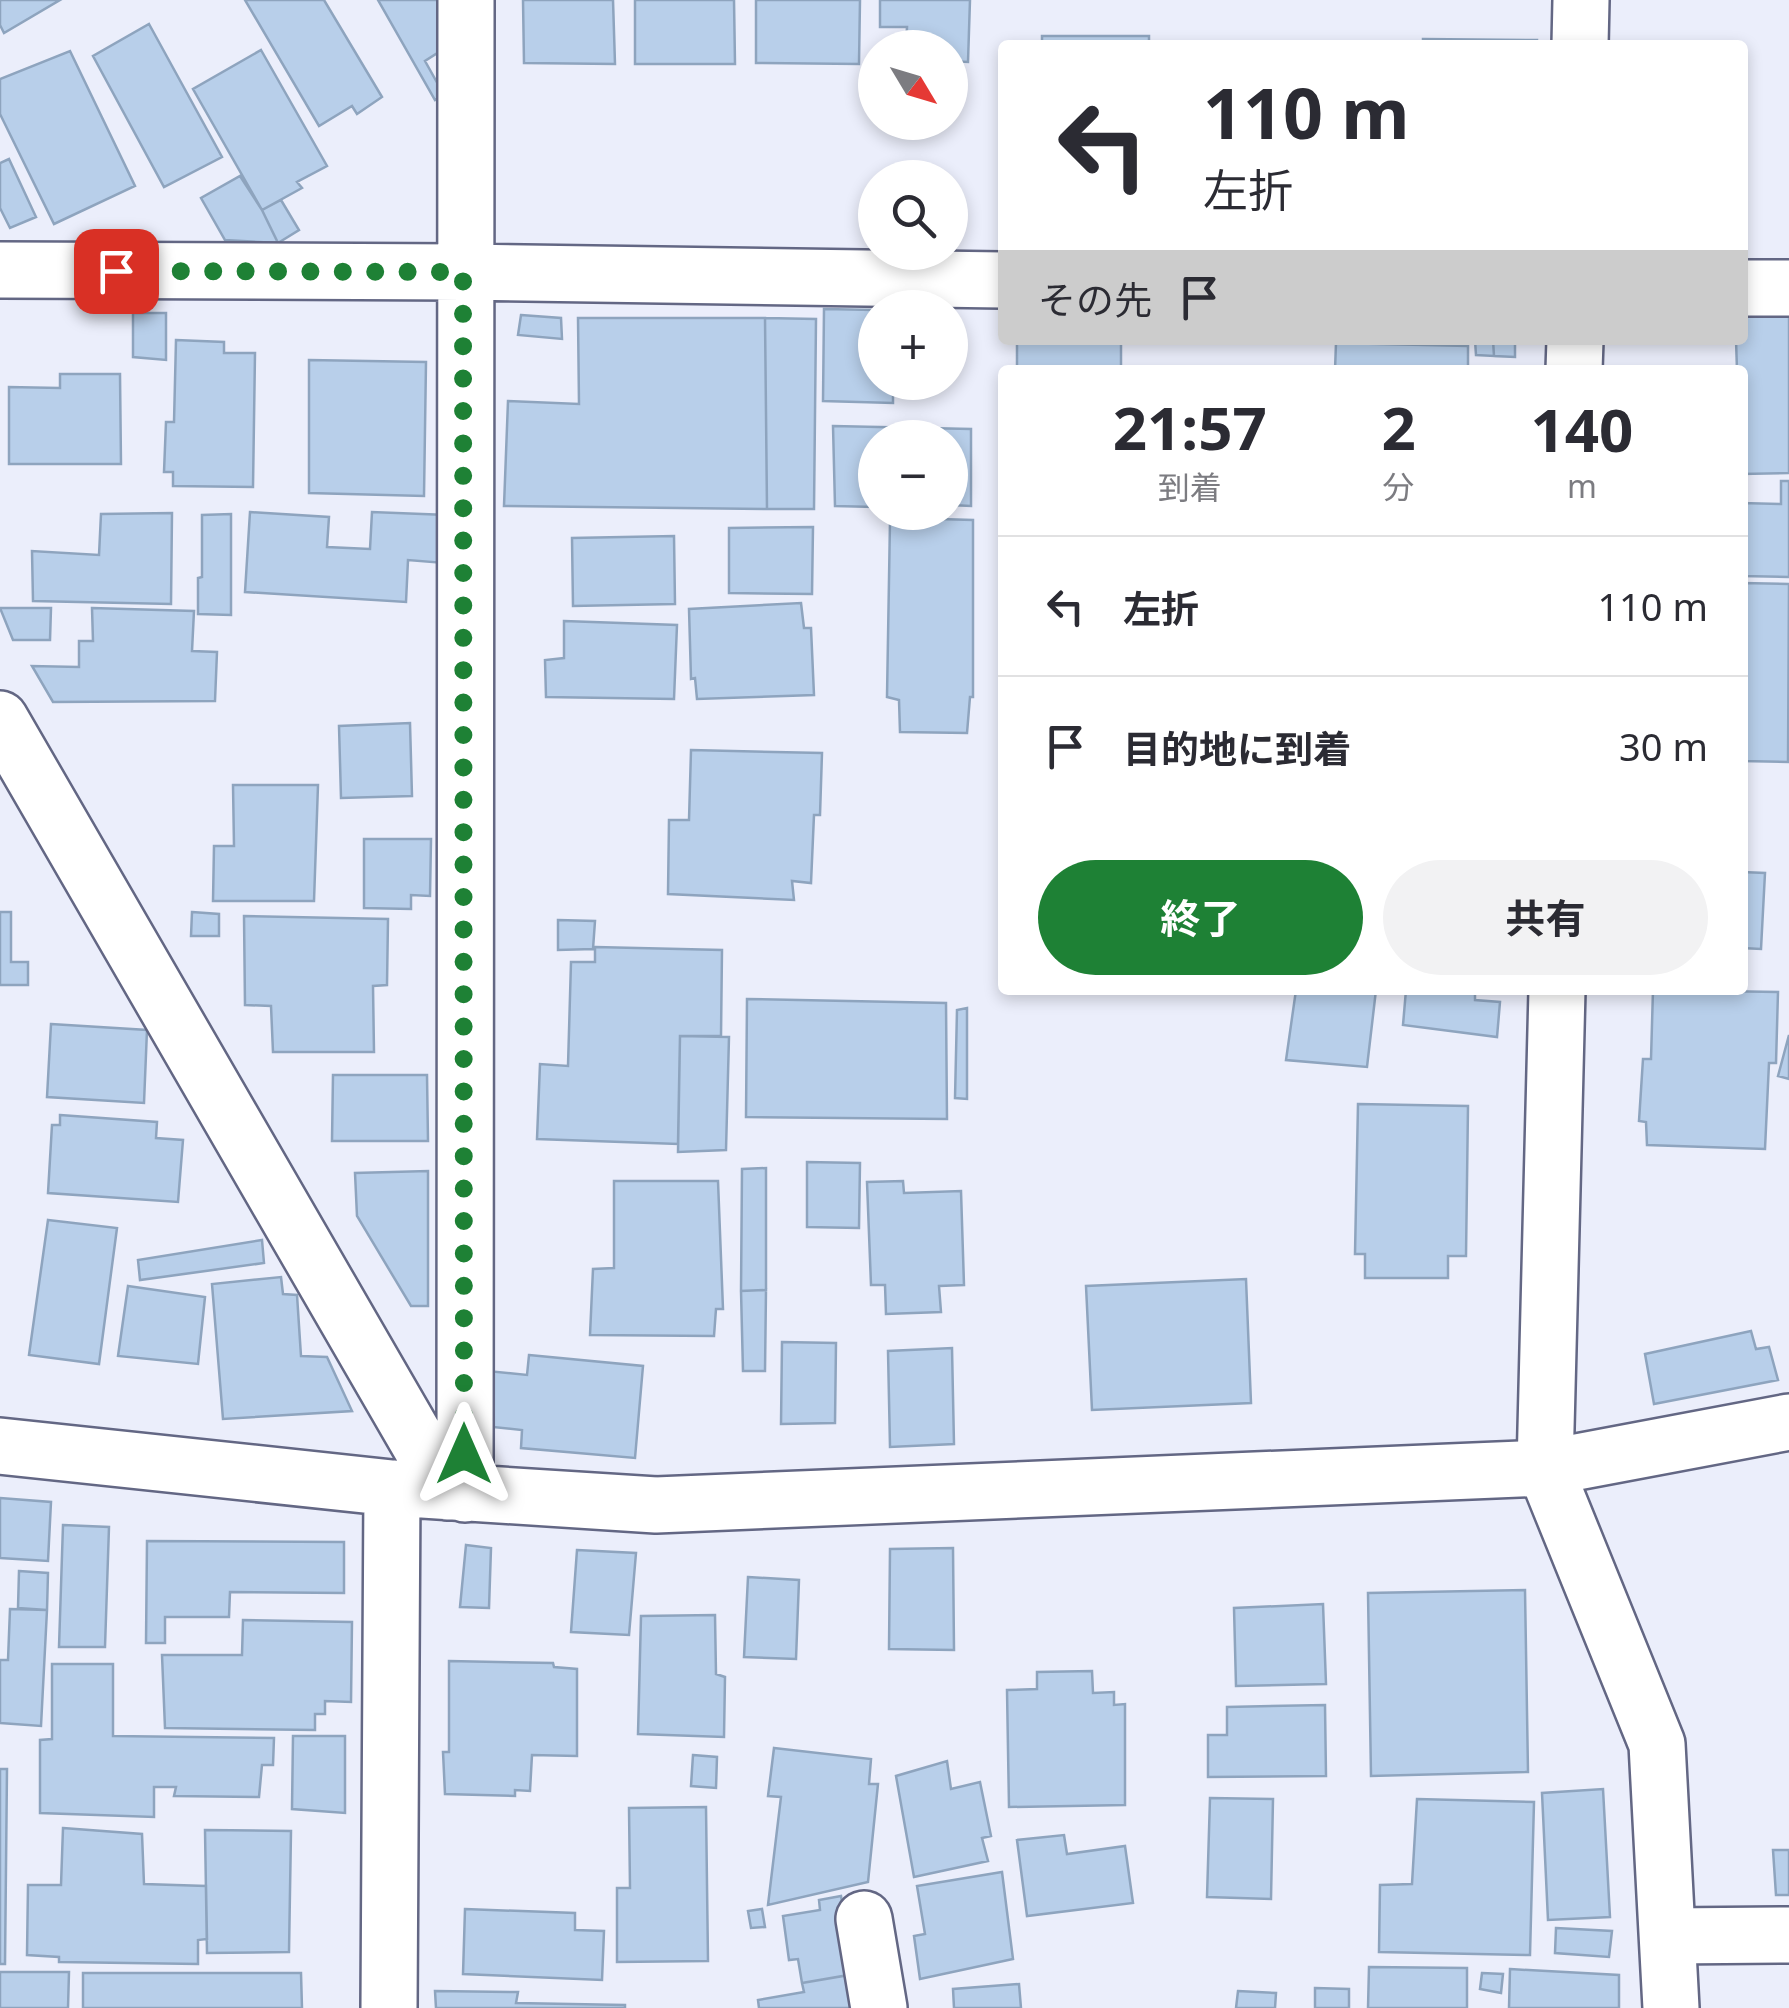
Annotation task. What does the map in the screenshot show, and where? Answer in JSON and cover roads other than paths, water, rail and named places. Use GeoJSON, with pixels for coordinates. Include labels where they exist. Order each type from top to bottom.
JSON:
{"type":"FeatureCollection","features":[{"type":"Feature","properties":{"kind":"street"},"geometry":{"type":"LineString","coordinates":[[456,1493],[466,0]]}},
{"type":"Feature","properties":{"kind":"street"},"geometry":{"type":"LineString","coordinates":[[1580,40],[1581,0]]}},
{"type":"Feature","properties":{"kind":"street"},"geometry":{"type":"LineString","coordinates":[[0,270],[998,280]]}},
{"type":"Feature","properties":{"kind":"street"},"geometry":{"type":"LineString","coordinates":[[1748,288],[1789,288]]}},
{"type":"Feature","properties":{"kind":"street"},"geometry":{"type":"LineString","coordinates":[[0,719],[456,1493]]}},
{"type":"Feature","properties":{"kind":"street"},"geometry":{"type":"LineString","coordinates":[[1558,995],[1545,1468],[1657,1744],[1671,2008]]}},
{"type":"Feature","properties":{"kind":"street"},"geometry":{"type":"LineString","coordinates":[[0,1446],[392,1488],[656,1505],[1545,1468],[1789,1422]]}},
{"type":"Feature","properties":{"kind":"street"},"geometry":{"type":"LineString","coordinates":[[389,2008],[392,1488]]}},
{"type":"Feature","properties":{"kind":"street"},"geometry":{"type":"LineString","coordinates":[[864,1919],[879,2008]]}},
{"type":"Feature","properties":{"kind":"street"},"geometry":{"type":"LineString","coordinates":[[1668,1936],[1789,1935]]}}]}
